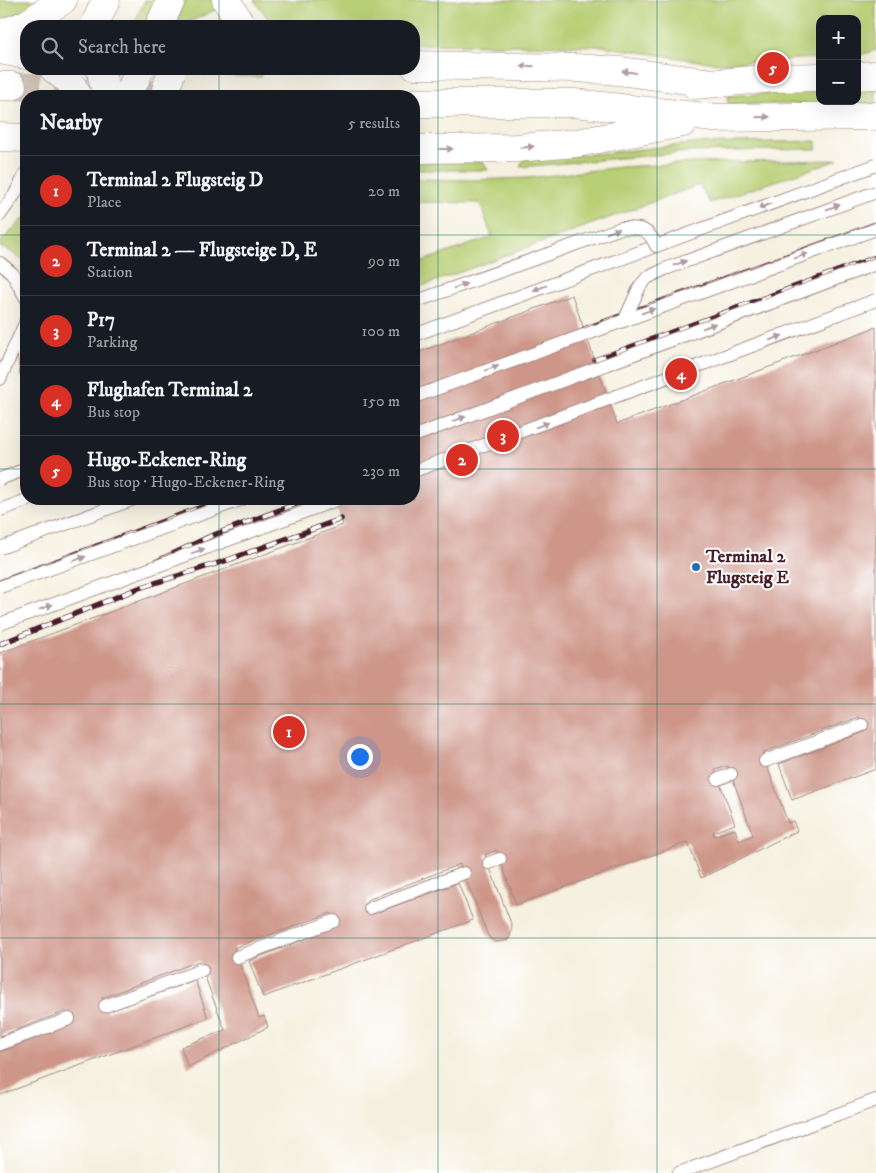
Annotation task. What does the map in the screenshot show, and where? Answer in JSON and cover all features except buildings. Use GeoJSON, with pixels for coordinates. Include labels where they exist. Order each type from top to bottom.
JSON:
{"type":"FeatureCollection","features":[{"type":"Feature","properties":{"kind":"street"},"geometry":{"type":"LineString","coordinates":[[33,20],[63,0]]}},
{"type":"Feature","properties":{"kind":"street"},"geometry":{"type":"LineString","coordinates":[[97,20],[106,0]]}},
{"type":"Feature","properties":{"kind":"street"},"geometry":{"type":"LineString","coordinates":[[162,20],[171,0]]}},
{"type":"Feature","properties":{"kind":"street"},"geometry":{"type":"LineString","coordinates":[[226,0],[238,20]]}},
{"type":"Feature","properties":{"kind":"street"},"geometry":{"type":"LineString","coordinates":[[0,34],[20,27]]}},
{"type":"Feature","properties":{"kind":"street"},"geometry":{"type":"LineString","coordinates":[[0,50],[20,54]]}},
{"type":"Feature","properties":{"kind":"street"},"geometry":{"type":"LineString","coordinates":[[420,65],[576,68],[620,71],[712,83]]}},
{"type":"Feature","properties":{"kind":"street"},"geometry":{"type":"LineString","coordinates":[[102,75],[105,90]]}},
{"type":"Feature","properties":{"kind":"street"},"geometry":{"type":"LineString","coordinates":[[131,90],[137,75]]}},
{"type":"Feature","properties":{"kind":"street"},"geometry":{"type":"LineString","coordinates":[[574,103],[712,83],[816,77]]}},
{"type":"Feature","properties":{"kind":"street"},"geometry":{"type":"LineString","coordinates":[[420,103],[574,103],[714,118],[876,116]]}},
{"type":"Feature","properties":{"kind":"street"},"geometry":{"type":"LineString","coordinates":[[420,149],[516,148],[577,143],[714,118]]}},
{"type":"Feature","properties":{"kind":"street"},"geometry":{"type":"LineString","coordinates":[[0,137],[20,138]]}},
{"type":"Feature","properties":{"kind":"lane"},"geometry":{"type":"LineString","coordinates":[[420,333],[876,165]]}},
{"type":"Feature","properties":{"kind":"lane"},"geometry":{"type":"LineString","coordinates":[[0,215],[20,184]]}},
{"type":"Feature","properties":{"kind":"lane"},"geometry":{"type":"LineString","coordinates":[[625,319],[640,286],[647,278],[876,192]]}},
{"type":"Feature","properties":{"kind":"lane"},"geometry":{"type":"LineString","coordinates":[[420,300],[621,228],[640,228],[651,235],[656,246]]}},
{"type":"Feature","properties":{"kind":"lane"},"geometry":{"type":"LineString","coordinates":[[420,395],[876,229]]}},
{"type":"Feature","properties":{"kind":"lane"},"geometry":{"type":"LineString","coordinates":[[0,263],[12,273],[20,287]]}},
{"type":"Feature","properties":{"kind":"lane"},"geometry":{"type":"LineString","coordinates":[[420,434],[876,264]]}},
{"type":"Feature","properties":{"kind":"lane"},"geometry":{"type":"LineString","coordinates":[[420,469],[876,300]]}},
{"type":"Feature","properties":{"kind":"lane"},"geometry":{"type":"LineString","coordinates":[[0,379],[20,335]]}},
{"type":"Feature","properties":{"kind":"lane"},"geometry":{"type":"LineString","coordinates":[[0,479],[20,471]]}},
{"type":"Feature","properties":{"kind":"lane"},"geometry":{"type":"LineString","coordinates":[[0,510],[20,503]]}},
{"type":"Feature","properties":{"kind":"lane"},"geometry":{"type":"LineString","coordinates":[[0,548],[118,505]]}},
{"type":"Feature","properties":{"kind":"lane"},"geometry":{"type":"LineString","coordinates":[[0,587],[226,505]]}},
{"type":"Feature","properties":{"kind":"lane"},"geometry":{"type":"LineString","coordinates":[[0,624],[323,505]]}},
{"type":"Feature","properties":{"kind":"lane"},"geometry":{"type":"LineString","coordinates":[[765,761],[862,725]]}},
{"type":"Feature","properties":{"kind":"lane"},"geometry":{"type":"LineString","coordinates":[[718,779],[731,774]]}},
{"type":"Feature","properties":{"kind":"lane"},"geometry":{"type":"LineString","coordinates":[[370,908],[464,873]]}},
{"type":"Feature","properties":{"kind":"lane"},"geometry":{"type":"LineString","coordinates":[[237,957],[334,921]]}},
{"type":"Feature","properties":{"kind":"lane"},"geometry":{"type":"LineString","coordinates":[[105,1006],[202,970]]}},
{"type":"Feature","properties":{"kind":"lane"},"geometry":{"type":"LineString","coordinates":[[0,1044],[69,1019]]}},
{"type":"Feature","properties":{"kind":"lane"},"geometry":{"type":"LineString","coordinates":[[679,1173],[876,1100]]}},
{"type":"Feature","properties":{"kind":"green space"},"geometry":{"type":"Polygon","coordinates":[[[0,0],[46,0],[0,22],[0,0]]]}},
{"type":"Feature","properties":{"kind":"green space"},"geometry":{"type":"Polygon","coordinates":[[[145,0],[159,0],[150,20],[136,20],[145,0]]]}},
{"type":"Feature","properties":{"kind":"green space"},"geometry":{"type":"Polygon","coordinates":[[[185,0],[215,0],[219,8],[194,20],[176,20],[185,0]]]}},
{"type":"Feature","properties":{"kind":"green space"},"geometry":{"type":"Polygon","coordinates":[[[254,0],[876,0],[876,50],[861,55],[861,15],[816,15],[816,58],[721,63],[602,46],[420,44],[420,20],[271,20],[254,0]]]}},
{"type":"Feature","properties":{"kind":"green space"},"geometry":{"type":"Polygon","coordinates":[[[205,75],[262,75],[262,77],[205,75]]]}},
{"type":"Feature","properties":{"kind":"green space"},"geometry":{"type":"Polygon","coordinates":[[[861,89],[876,89],[876,104],[861,104],[861,89]]]}},
{"type":"Feature","properties":{"kind":"green space"},"geometry":{"type":"Polygon","coordinates":[[[816,90],[816,104],[728,104],[728,96],[816,90]]]}},
{"type":"Feature","properties":{"kind":"green space"},"geometry":{"type":"Polygon","coordinates":[[[817,141],[817,149],[688,152],[520,167],[524,159],[689,144],[817,141]]]}},
{"type":"Feature","properties":{"kind":"green space"},"geometry":{"type":"Polygon","coordinates":[[[838,160],[710,203],[699,185],[420,287],[420,262],[492,237],[480,203],[420,202],[420,179],[528,178],[621,167],[691,163],[838,160]]]}},
{"type":"Feature","properties":{"kind":"green space"},"geometry":{"type":"Polygon","coordinates":[[[483,162],[488,170],[420,170],[420,163],[483,162]]]}},
{"type":"Feature","properties":{"kind":"green space"},"geometry":{"type":"Polygon","coordinates":[[[20,222],[20,259],[10,251],[0,247],[0,242],[20,222]]]}},
{"type":"Feature","properties":{"kind":"tunnel"},"geometry":{"type":"LineString","coordinates":[[12,86],[75,90]]}},
{"type":"Feature","properties":{"kind":"railway"},"geometry":{"type":"LineString","coordinates":[[584,329],[876,224]]}},
{"type":"Feature","properties":{"kind":"railway"},"geometry":{"type":"LineString","coordinates":[[595,360],[876,257]]}},
{"type":"Feature","properties":{"kind":"railway"},"geometry":{"type":"LineString","coordinates":[[0,547],[112,505]]}},
{"type":"Feature","properties":{"kind":"railway"},"geometry":{"type":"LineString","coordinates":[[0,582],[207,505]]}},
{"type":"Feature","properties":{"kind":"railway"},"geometry":{"type":"LineString","coordinates":[[0,627],[98,589],[211,536],[293,505]]}},
{"type":"Feature","properties":{"kind":"railway"},"geometry":{"type":"LineString","coordinates":[[0,644],[139,588],[228,560],[341,519]]}},
{"type":"Feature","properties":{"kind":"place","name":"Hugo-Eckener-Ring"},"geometry":{"type":"Point","coordinates":[773,68]}},
{"type":"Feature","properties":{"kind":"place","name":"Flughafen Terminal 2"},"geometry":{"type":"Point","coordinates":[681,374]}},
{"type":"Feature","properties":{"kind":"place","name":"P17"},"geometry":{"type":"Point","coordinates":[503,436]}},
{"type":"Feature","properties":{"kind":"place","name":"Terminal 2 — Flugsteige D, E"},"geometry":{"type":"Point","coordinates":[462,460]}},
{"type":"Feature","properties":{"kind":"place","name":"Terminal 2 Flugsteig E"},"geometry":{"type":"Point","coordinates":[696,567]}},
{"type":"Feature","properties":{"kind":"place","name":"Terminal 2 Flugsteig D"},"geometry":{"type":"Point","coordinates":[289,732]}}]}
